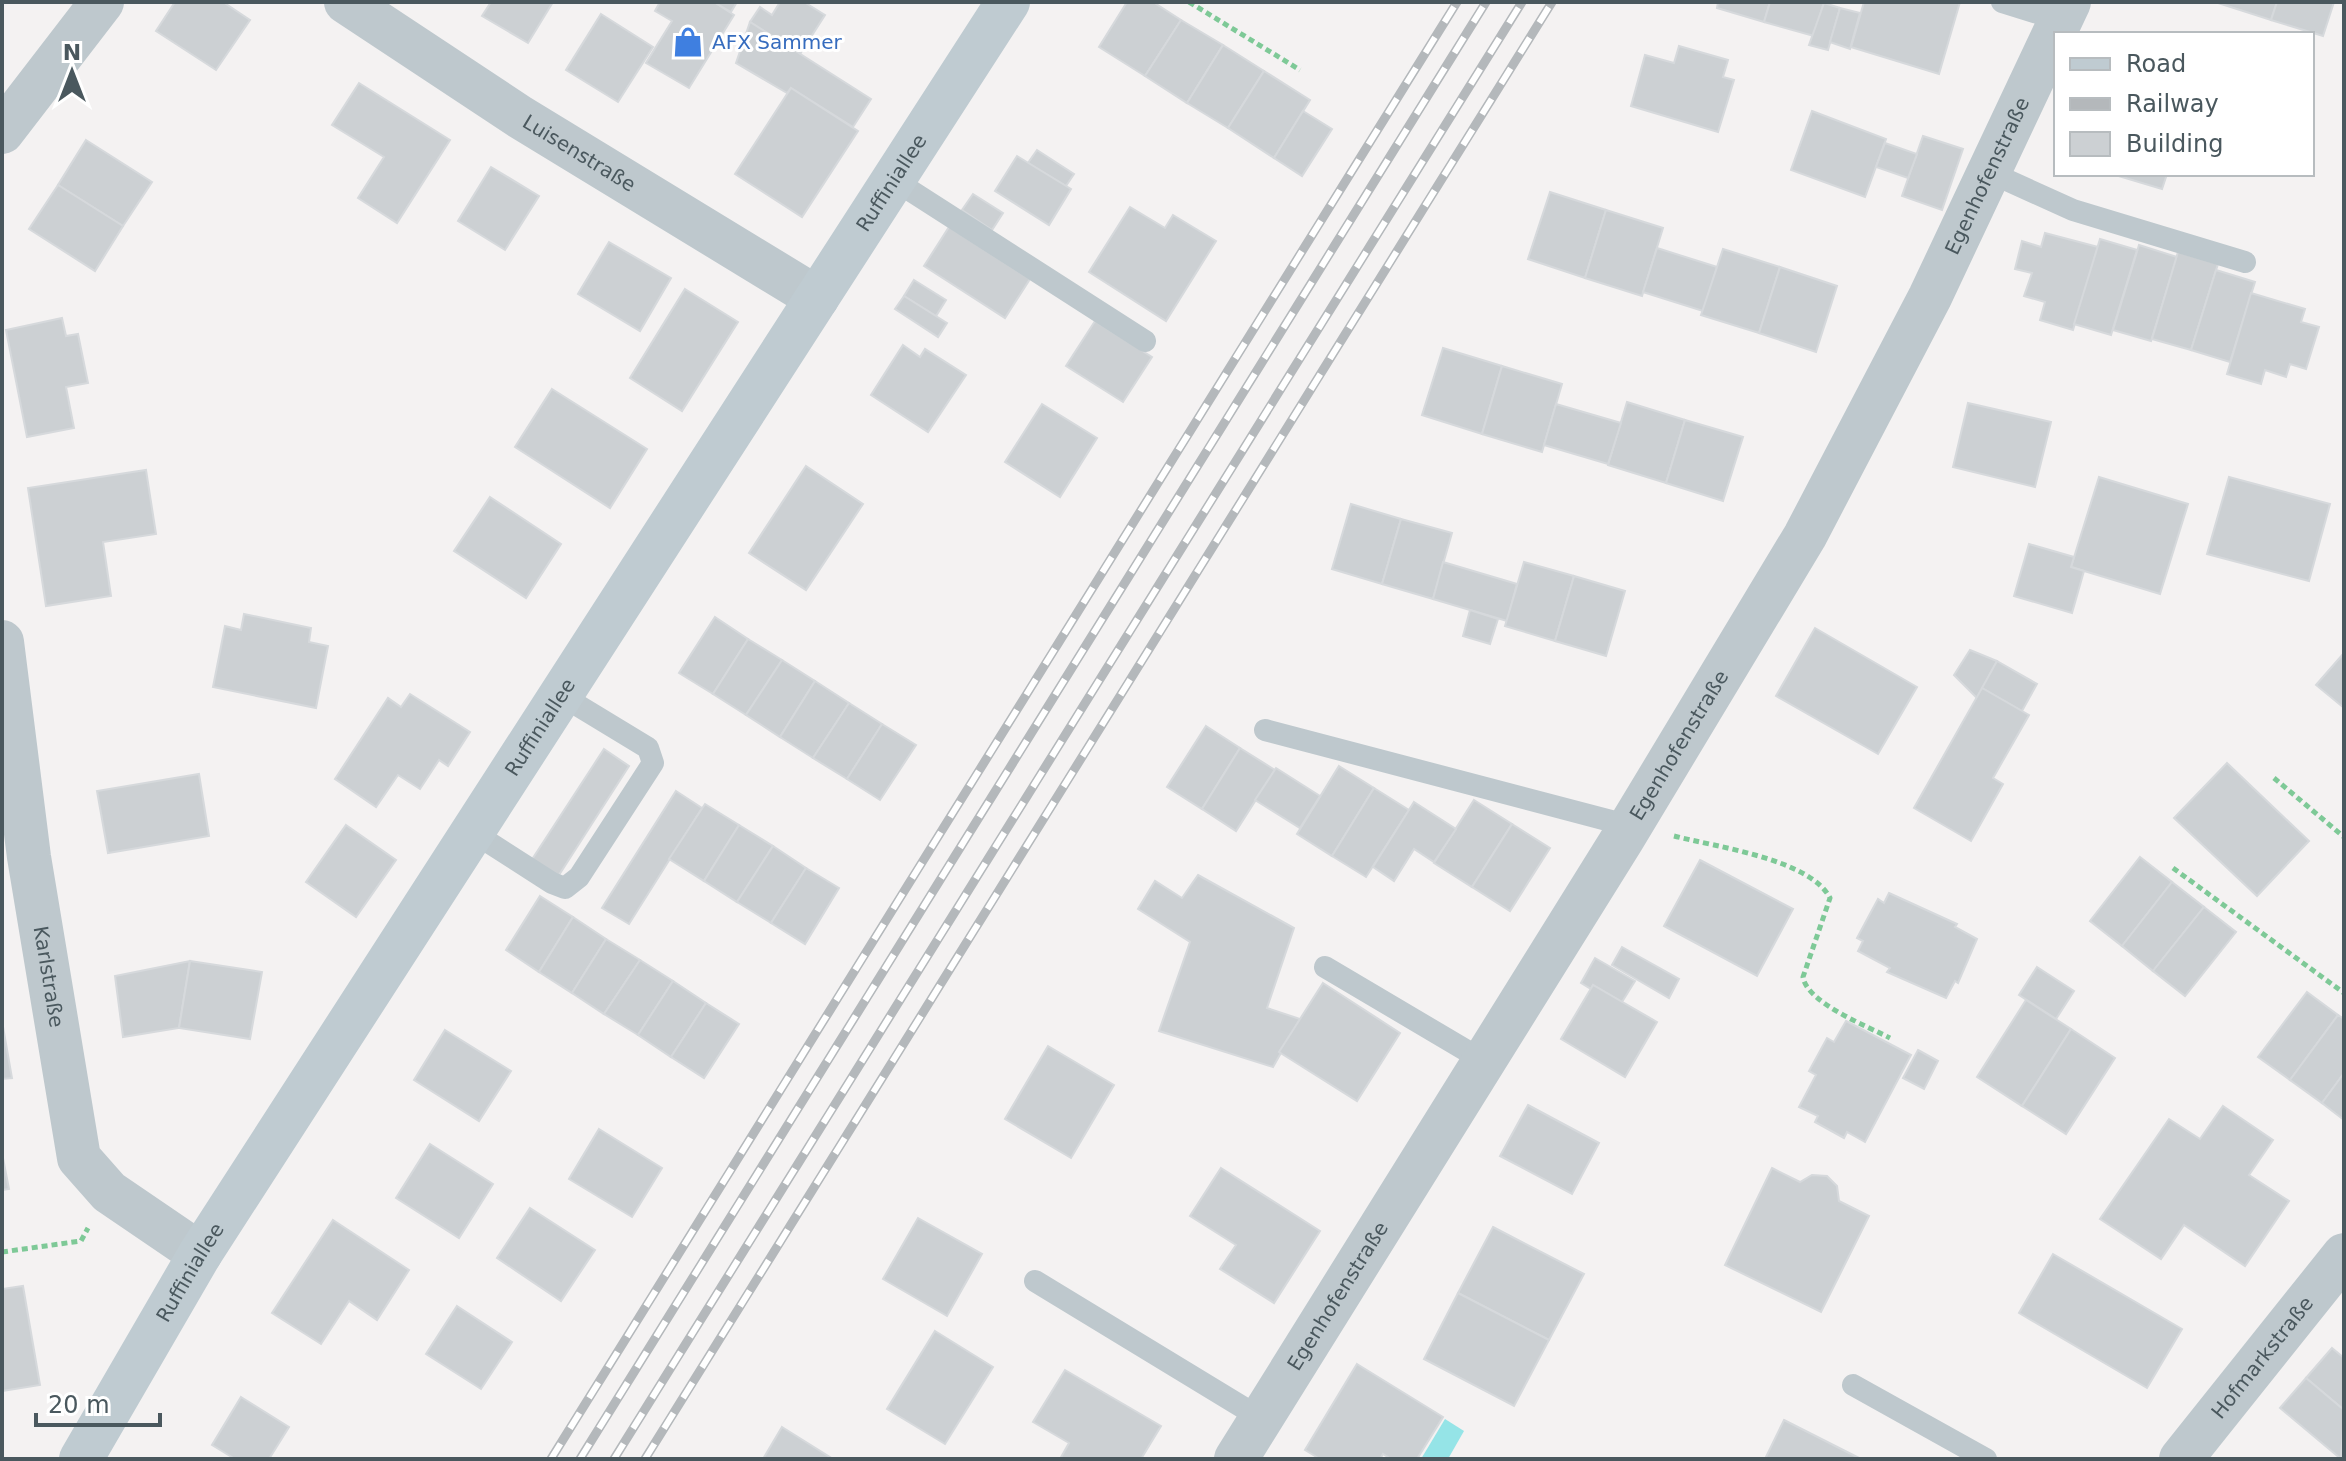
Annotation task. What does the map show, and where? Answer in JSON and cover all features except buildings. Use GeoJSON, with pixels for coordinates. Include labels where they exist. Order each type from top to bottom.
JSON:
{"type":"FeatureCollection","features":[{"type":"Feature","properties":{"kind":"street"},"geometry":{"type":"LineString","coordinates":[[2,132],[102,2]]}},
{"type":"Feature","properties":{"kind":"street","name":"Luisenstraße"},"geometry":{"type":"LineString","coordinates":[[346,2],[520,117],[817,298]]}},
{"type":"Feature","properties":{"kind":"street","name":"Ruffiniallee"},"geometry":{"type":"LineString","coordinates":[[81,1459],[200,1254],[1008,2]]}},
{"type":"Feature","properties":{"kind":"street","name":"Egenhofenstraße"},"geometry":{"type":"LineString","coordinates":[[2054,32],[2064,11]]}},
{"type":"Feature","properties":{"kind":"street","name":"Egenhofenstraße"},"geometry":{"type":"LineString","coordinates":[[1236,1459],[1631,825],[1805,536],[1930,297],[2054,32]]}},
{"type":"Feature","properties":{"kind":"street","name":"Karlstraße"},"geometry":{"type":"LineString","coordinates":[[2,642],[29,857],[79,1158],[109,1192],[200,1254]]}},
{"type":"Feature","properties":{"kind":"street","name":"Hofmarkstraße"},"geometry":{"type":"LineString","coordinates":[[2181,1459],[2343,1259]]}},
{"type":"Feature","properties":{"kind":"lane"},"geometry":{"type":"LineString","coordinates":[[2002,2],[2064,11]]}},
{"type":"Feature","properties":{"kind":"lane"},"geometry":{"type":"LineString","coordinates":[[1989,172],[2073,210],[2245,262]]}},
{"type":"Feature","properties":{"kind":"lane"},"geometry":{"type":"LineString","coordinates":[[894,180],[1145,341]]}},
{"type":"Feature","properties":{"kind":"lane"},"geometry":{"type":"LineString","coordinates":[[471,831],[565,888],[588,865],[653,763],[648,748],[559,694]]}},
{"type":"Feature","properties":{"kind":"lane"},"geometry":{"type":"LineString","coordinates":[[1265,730],[1631,825]]}},
{"type":"Feature","properties":{"kind":"lane"},"geometry":{"type":"LineString","coordinates":[[1325,967],[1484,1061]]}},
{"type":"Feature","properties":{"kind":"lane"},"geometry":{"type":"LineString","coordinates":[[1035,1281],[1262,1419]]}},
{"type":"Feature","properties":{"kind":"lane"},"geometry":{"type":"LineString","coordinates":[[1853,1385],[1986,1459]]}},
{"type":"Feature","properties":{"kind":"path"},"geometry":{"type":"LineString","coordinates":[[1189,2],[1300,70]]}},
{"type":"Feature","properties":{"kind":"path"},"geometry":{"type":"LineString","coordinates":[[2274,778],[2344,837]]}},
{"type":"Feature","properties":{"kind":"path"},"geometry":{"type":"LineString","coordinates":[[1631,825],[1793,868],[1823,885],[1830,898],[1803,977],[1805,988],[1816,999],[1890,1038]]}},
{"type":"Feature","properties":{"kind":"path"},"geometry":{"type":"LineString","coordinates":[[2173,868],[2344,993]]}},
{"type":"Feature","properties":{"kind":"path"},"geometry":{"type":"LineString","coordinates":[[2,1252],[81,1241],[109,1192]]}},
{"type":"Feature","properties":{"kind":"water"},"geometry":{"type":"Polygon","coordinates":[[[1445,1419],[1464,1431],[1448,1459],[1421,1459],[1445,1419]]]}},
{"type":"Feature","properties":{"kind":"railway"},"geometry":{"type":"LineString","coordinates":[[551,1459],[1457,2]]}},
{"type":"Feature","properties":{"kind":"railway"},"geometry":{"type":"LineString","coordinates":[[580,1459],[1486,2]]}},
{"type":"Feature","properties":{"kind":"railway"},"geometry":{"type":"LineString","coordinates":[[614,1459],[1522,2]]}},
{"type":"Feature","properties":{"kind":"railway"},"geometry":{"type":"LineString","coordinates":[[645,1459],[1552,2]]}},
{"type":"Feature","properties":{"kind":"place","name":"AFX Sammer"},"geometry":{"type":"Point","coordinates":[688,42]}}]}
